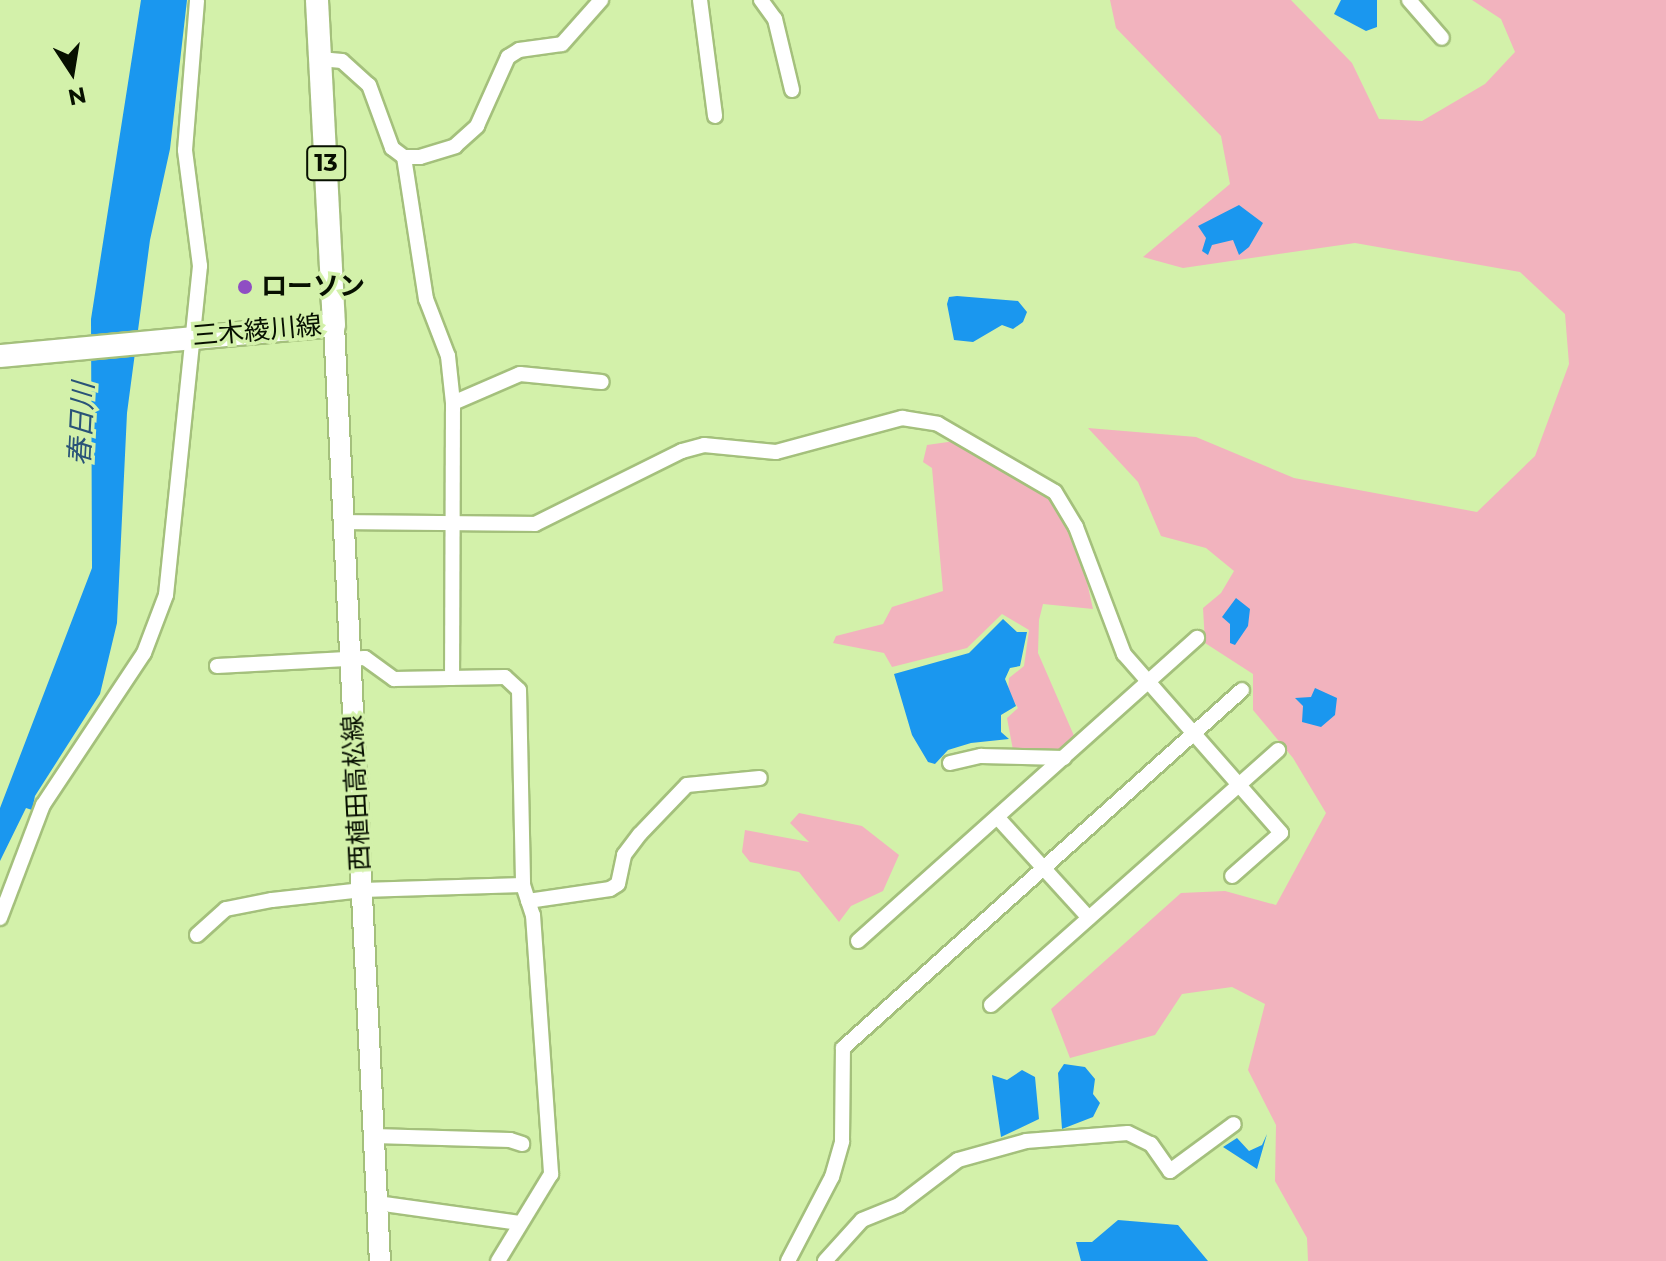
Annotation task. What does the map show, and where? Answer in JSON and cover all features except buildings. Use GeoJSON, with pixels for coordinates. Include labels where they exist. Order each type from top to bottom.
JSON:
{"type":"FeatureCollection","features":[{"type":"Feature","properties":{"kind":"main road","name":"三木綾川線"},"geometry":{"type":"LineString","coordinates":[[0,356],[334,325],[317,0]]}},
{"type":"Feature","properties":{"kind":"main road","name":"西植田高松線"},"geometry":{"type":"LineString","coordinates":[[334,325],[380,1261]]}},
{"type":"Feature","properties":{"kind":"street"},"geometry":{"type":"LineString","coordinates":[[0,918],[43,805],[156,632],[172,556],[193,337],[199,235],[185,150],[197,0]]}},
{"type":"Feature","properties":{"kind":"street"},"geometry":{"type":"LineString","coordinates":[[404,157],[455,146],[477,126],[508,57],[519,50],[562,44],[601,0]]}},
{"type":"Feature","properties":{"kind":"street"},"geometry":{"type":"LineString","coordinates":[[700,0],[715,116]]}},
{"type":"Feature","properties":{"kind":"street"},"geometry":{"type":"LineString","coordinates":[[761,0],[775,19],[792,90]]}},
{"type":"Feature","properties":{"kind":"street"},"geometry":{"type":"LineString","coordinates":[[1409,0],[1442,38]]}},
{"type":"Feature","properties":{"kind":"street"},"geometry":{"type":"LineString","coordinates":[[320,59],[342,61],[369,85],[381,127],[392,148],[404,157],[426,299],[448,356],[453,403],[455,521],[452,678]]}},
{"type":"Feature","properties":{"kind":"street"},"geometry":{"type":"LineString","coordinates":[[453,403],[520,374],[602,382]]}},
{"type":"Feature","properties":{"kind":"street"},"geometry":{"type":"LineString","coordinates":[[344,522],[535,524],[682,451],[704,445],[776,452],[902,418],[922,418],[1055,492],[1076,527],[1124,654],[1281,833],[1232,876]]}},
{"type":"Feature","properties":{"kind":"street"},"geometry":{"type":"LineString","coordinates":[[858,941],[1197,638]]}},
{"type":"Feature","properties":{"kind":"street"},"geometry":{"type":"LineString","coordinates":[[217,666],[365,658],[394,679],[505,677],[519,690],[523,885],[528,901],[551,1174],[534,1209],[520,1223],[498,1261]]}},
{"type":"Feature","properties":{"kind":"street"},"geometry":{"type":"LineString","coordinates":[[788,1261],[832,1177],[842,1141],[843,1048],[1242,690]]}},
{"type":"Feature","properties":{"kind":"street"},"geometry":{"type":"LineString","coordinates":[[991,1005],[1278,750]]}},
{"type":"Feature","properties":{"kind":"street"},"geometry":{"type":"LineString","coordinates":[[950,763],[981,756],[1064,758]]}},
{"type":"Feature","properties":{"kind":"street"},"geometry":{"type":"LineString","coordinates":[[528,901],[610,889],[618,884],[624,855],[687,785],[760,778]]}},
{"type":"Feature","properties":{"kind":"street"},"geometry":{"type":"LineString","coordinates":[[998,818],[1089,918]]}},
{"type":"Feature","properties":{"kind":"street"},"geometry":{"type":"LineString","coordinates":[[197,935],[226,909],[362,890],[523,885]]}},
{"type":"Feature","properties":{"kind":"street"},"geometry":{"type":"LineString","coordinates":[[825,1261],[862,1220],[899,1205],[958,1160],[1026,1141],[1128,1133],[1151,1144],[1170,1171],[1234,1124]]}},
{"type":"Feature","properties":{"kind":"street"},"geometry":{"type":"LineString","coordinates":[[374,1136],[522,1144]]}},
{"type":"Feature","properties":{"kind":"street"},"geometry":{"type":"LineString","coordinates":[[377,1203],[520,1223]]}},
{"type":"Feature","properties":{"kind":"shaded area"},"geometry":{"type":"Polygon","coordinates":[[[1110,0],[1291,0],[1352,63],[1379,119],[1422,121],[1485,84],[1515,52],[1501,19],[1472,0],[1666,0],[1666,1261],[1308,1261],[1307,1238],[1275,1181],[1276,1125],[1248,1070],[1265,1004],[1232,987],[1182,994],[1155,1035],[1070,1058],[1051,1009],[1181,893],[1225,891],[1276,905],[1326,813],[1293,758],[1253,710],[1253,674],[1205,643],[1203,608],[1221,593],[1234,571],[1206,548],[1161,536],[1138,482],[1088,428],[1196,437],[1294,478],[1477,512],[1535,456],[1569,364],[1565,314],[1520,272],[1355,243],[1183,268],[1143,257],[1230,184],[1221,136],[1116,28],[1110,0]]]}},
{"type":"Feature","properties":{"kind":"shaded area"},"geometry":{"type":"Polygon","coordinates":[[[955,441],[1029,483],[1059,508],[1087,582],[1093,609],[1043,604],[1039,620],[1038,653],[1075,738],[1056,752],[1013,750],[1007,718],[1018,708],[1008,692],[1009,678],[1024,666],[1029,630],[1002,614],[967,648],[892,667],[884,653],[833,643],[836,636],[883,624],[892,607],[943,591],[932,468],[923,462],[927,445],[955,441]]]}},
{"type":"Feature","properties":{"kind":"shaded area"},"geometry":{"type":"Polygon","coordinates":[[[799,813],[862,826],[899,855],[883,891],[851,906],[839,922],[799,872],[750,862],[742,852],[745,830],[809,842],[790,823],[799,813]]]}},
{"type":"Feature","properties":{"kind":"water"},"geometry":{"type":"Polygon","coordinates":[[[141,0],[187,0],[170,149],[150,240],[127,413],[117,623],[100,694],[35,796],[32,810],[26,808],[0,861],[0,808],[92,568],[91,319],[141,0]]]}},
{"type":"Feature","properties":{"kind":"water"},"geometry":{"type":"Polygon","coordinates":[[[1341,0],[1377,0],[1377,27],[1366,31],[1334,14],[1341,0]]]}},
{"type":"Feature","properties":{"kind":"water"},"geometry":{"type":"Polygon","coordinates":[[[1239,205],[1263,223],[1249,247],[1239,255],[1233,240],[1212,245],[1208,255],[1202,251],[1206,238],[1198,226],[1239,205]]]}},
{"type":"Feature","properties":{"kind":"water"},"geometry":{"type":"Polygon","coordinates":[[[949,297],[1018,301],[1027,312],[1023,322],[1013,329],[1002,325],[973,342],[954,340],[947,304],[949,297]]]}},
{"type":"Feature","properties":{"kind":"water"},"geometry":{"type":"Polygon","coordinates":[[[1236,598],[1250,609],[1248,626],[1235,645],[1230,643],[1230,624],[1222,617],[1236,598]]]}},
{"type":"Feature","properties":{"kind":"water"},"geometry":{"type":"Polygon","coordinates":[[[1003,619],[1017,632],[1027,632],[1020,666],[1010,668],[1005,679],[1016,706],[1001,715],[1001,732],[1009,739],[971,743],[948,750],[935,764],[928,762],[912,735],[894,674],[969,653],[1003,619]]]}},
{"type":"Feature","properties":{"kind":"water"},"geometry":{"type":"Polygon","coordinates":[[[1315,688],[1337,698],[1335,715],[1321,727],[1302,722],[1303,706],[1295,698],[1311,697],[1315,688]]]}},
{"type":"Feature","properties":{"kind":"water"},"geometry":{"type":"Polygon","coordinates":[[[1064,1064],[1085,1067],[1095,1079],[1093,1094],[1100,1103],[1093,1117],[1062,1129],[1058,1073],[1064,1064]]]}},
{"type":"Feature","properties":{"kind":"water"},"geometry":{"type":"Polygon","coordinates":[[[1022,1070],[1035,1077],[1039,1119],[1001,1137],[992,1075],[1007,1080],[1022,1070]]]}},
{"type":"Feature","properties":{"kind":"water"},"geometry":{"type":"Polygon","coordinates":[[[1267,1134],[1257,1169],[1223,1147],[1237,1138],[1249,1151],[1262,1145],[1267,1134]]]}},
{"type":"Feature","properties":{"kind":"water"},"geometry":{"type":"Polygon","coordinates":[[[1118,1220],[1178,1225],[1208,1261],[1081,1261],[1076,1242],[1092,1242],[1118,1220]]]}},
{"type":"Feature","properties":{"kind":"place","name":"ローソン"},"geometry":{"type":"Point","coordinates":[245,287]}},
{"type":"Feature","properties":{"kind":"water label","name":"春日川"},"geometry":{"type":"Point","coordinates":[81,424]}}]}
